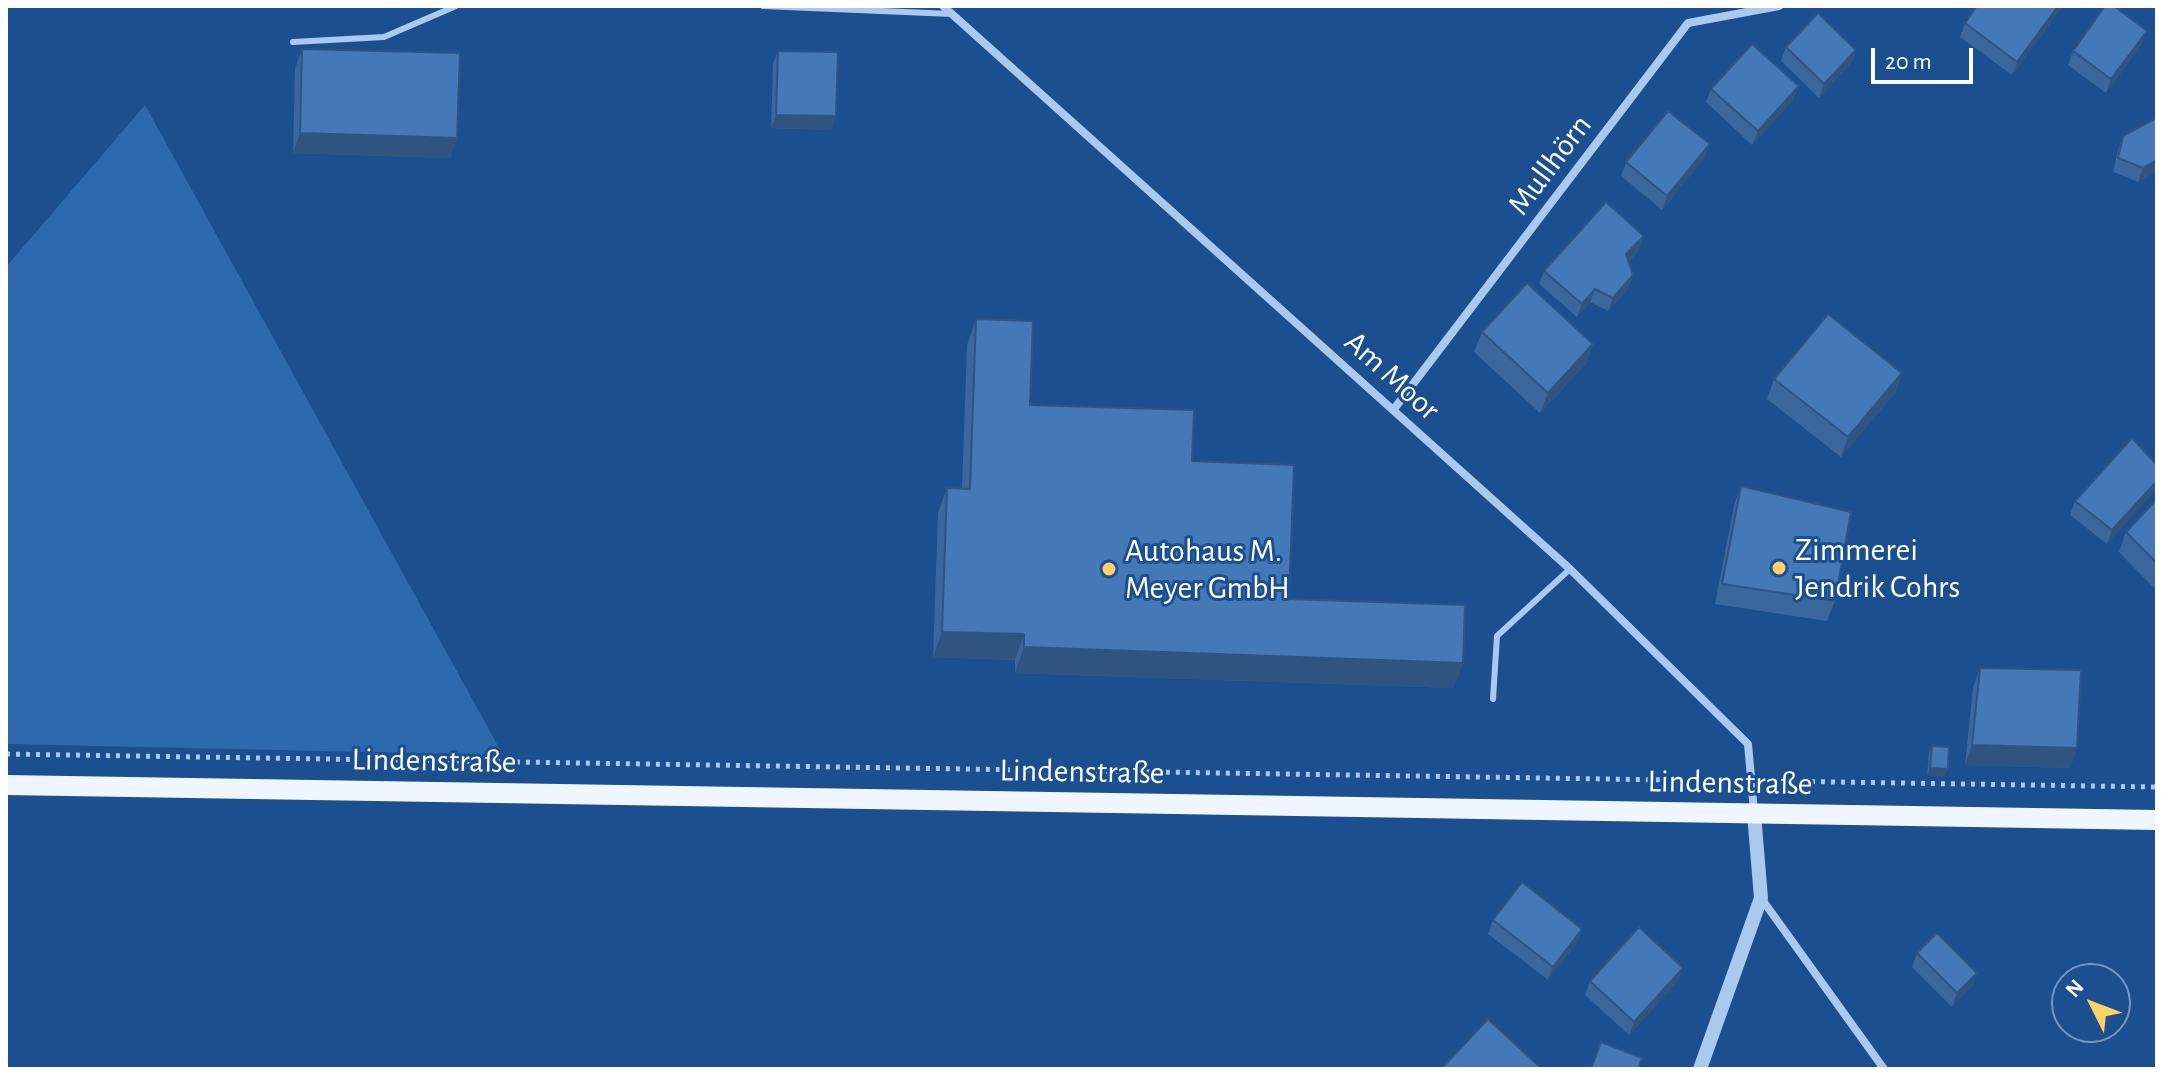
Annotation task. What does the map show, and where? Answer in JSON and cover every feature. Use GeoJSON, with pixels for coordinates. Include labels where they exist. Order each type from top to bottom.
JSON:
{"type":"FeatureCollection","features":[{"type":"Feature","properties":{"kind":"main road","name":"Lindenstraße"},"geometry":{"type":"LineString","coordinates":[[6,785],[2157,820]]}},
{"type":"Feature","properties":{"kind":"street","name":"Am Moor"},"geometry":{"type":"LineString","coordinates":[[943,6],[1570,569],[1748,744],[1754,814]]}},
{"type":"Feature","properties":{"kind":"street","name":"Mullhörn"},"geometry":{"type":"LineString","coordinates":[[1394,409],[1688,23],[1779,6]]}},
{"type":"Feature","properties":{"kind":"street"},"geometry":{"type":"LineString","coordinates":[[1700,1069],[1761,898],[1754,814]]}},
{"type":"Feature","properties":{"kind":"street"},"geometry":{"type":"LineString","coordinates":[[1761,898],[1884,1069]]}},
{"type":"Feature","properties":{"kind":"lane"},"geometry":{"type":"LineString","coordinates":[[293,42],[384,37],[456,6]]}},
{"type":"Feature","properties":{"kind":"lane"},"geometry":{"type":"LineString","coordinates":[[763,6],[952,14]]}},
{"type":"Feature","properties":{"kind":"lane"},"geometry":{"type":"LineString","coordinates":[[1493,699],[1497,636],[1570,569]]}},
{"type":"Feature","properties":{"kind":"path"},"geometry":{"type":"LineString","coordinates":[[6,754],[2157,787]]}},
{"type":"Feature","properties":{"kind":"shaded area"},"geometry":{"type":"Polygon","coordinates":[[[145,105],[503,755],[6,744],[6,267],[145,105]]]}},
{"type":"Feature","properties":{"kind":"building"},"geometry":{"type":"Polygon","coordinates":[[[1977,6],[2058,6],[2017,62],[1965,23],[1977,6]]]}},
{"type":"Feature","properties":{"kind":"building"},"geometry":{"type":"Polygon","coordinates":[[[2105,6],[2114,6],[2147,31],[2111,79],[2073,51],[2105,6]]]}},
{"type":"Feature","properties":{"kind":"building"},"geometry":{"type":"Polygon","coordinates":[[[1818,13],[1856,50],[1824,84],[1786,47],[1818,13]]]}},
{"type":"Feature","properties":{"kind":"building"},"geometry":{"type":"Polygon","coordinates":[[[1752,44],[1799,86],[1758,131],[1711,89],[1752,44]]]}},
{"type":"Feature","properties":{"kind":"building"},"geometry":{"type":"Polygon","coordinates":[[[302,49],[460,53],[457,138],[300,133],[302,49]]]}},
{"type":"Feature","properties":{"kind":"building"},"geometry":{"type":"Polygon","coordinates":[[[778,51],[838,52],[836,116],[776,115],[778,51]]]}},
{"type":"Feature","properties":{"kind":"building"},"geometry":{"type":"Polygon","coordinates":[[[1668,111],[1710,144],[1667,196],[1626,162],[1668,111]]]}},
{"type":"Feature","properties":{"kind":"building"},"geometry":{"type":"Polygon","coordinates":[[[2157,115],[2157,160],[2143,168],[2118,158],[2123,136],[2157,115]]]}},
{"type":"Feature","properties":{"kind":"building"},"geometry":{"type":"Polygon","coordinates":[[[1606,202],[1644,236],[1626,254],[1633,275],[1613,298],[1595,289],[1582,304],[1544,271],[1606,202]]]}},
{"type":"Feature","properties":{"kind":"building"},"geometry":{"type":"Polygon","coordinates":[[[1527,283],[1593,344],[1548,393],[1482,332],[1527,283]]]}},
{"type":"Feature","properties":{"kind":"building"},"geometry":{"type":"Polygon","coordinates":[[[1828,314],[1902,373],[1848,437],[1774,379],[1828,314]]]}},
{"type":"Feature","properties":{"kind":"building","name":"Autohaus M. Meyer GmbH"},"geometry":{"type":"Polygon","coordinates":[[[976,319],[1033,321],[1030,405],[1194,410],[1192,461],[1294,465],[1289,599],[1465,605],[1463,663],[1024,647],[1024,634],[942,632],[947,488],[970,489],[976,319]]]}},
{"type":"Feature","properties":{"kind":"building"},"geometry":{"type":"Polygon","coordinates":[[[2132,438],[2157,465],[2157,481],[2112,530],[2075,501],[2132,438]]]}},
{"type":"Feature","properties":{"kind":"building","name":"Zimmerei Jendrik Cohrs"},"geometry":{"type":"Polygon","coordinates":[[[1741,486],[1851,512],[1835,601],[1722,584],[1741,486]]]}},
{"type":"Feature","properties":{"kind":"building"},"geometry":{"type":"Polygon","coordinates":[[[2157,499],[2157,563],[2126,532],[2157,499]]]}},
{"type":"Feature","properties":{"kind":"building"},"geometry":{"type":"Polygon","coordinates":[[[1980,668],[2081,670],[2077,748],[1972,745],[1980,668]]]}},
{"type":"Feature","properties":{"kind":"building"},"geometry":{"type":"Polygon","coordinates":[[[1932,746],[1949,747],[1948,769],[1930,768],[1932,746]]]}},
{"type":"Feature","properties":{"kind":"building"},"geometry":{"type":"Polygon","coordinates":[[[1522,882],[1582,929],[1553,967],[1493,920],[1522,882]]]}},
{"type":"Feature","properties":{"kind":"building"},"geometry":{"type":"Polygon","coordinates":[[[1639,927],[1683,968],[1634,1022],[1590,981],[1639,927]]]}},
{"type":"Feature","properties":{"kind":"building"},"geometry":{"type":"Polygon","coordinates":[[[1937,933],[1977,973],[1957,993],[1917,953],[1937,933]]]}},
{"type":"Feature","properties":{"kind":"building"},"geometry":{"type":"Polygon","coordinates":[[[1488,1019],[1542,1069],[1441,1069],[1488,1019]]]}},
{"type":"Feature","properties":{"kind":"building"},"geometry":{"type":"Polygon","coordinates":[[[1601,1042],[1642,1058],[1638,1069],[1591,1069],[1601,1042]]]}},
{"type":"Feature","properties":{"kind":"place","name":"Zimmerei Jendrik Cohrs"},"geometry":{"type":"Point","coordinates":[1779,568]}},
{"type":"Feature","properties":{"kind":"place","name":"Autohaus M. Meyer GmbH"},"geometry":{"type":"Point","coordinates":[1109,569]}}]}
